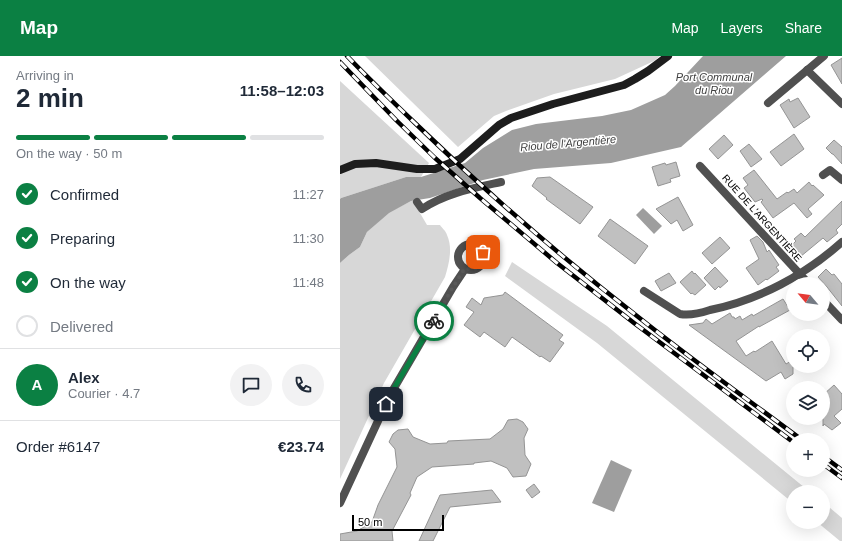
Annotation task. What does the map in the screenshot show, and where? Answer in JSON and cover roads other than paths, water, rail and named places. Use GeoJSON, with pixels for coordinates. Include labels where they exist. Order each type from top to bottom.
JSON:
{"type":"FeatureCollection","features":[{"type":"Feature","properties":{"kind":"street"},"geometry":{"type":"LineString","coordinates":[[340,170],[355,164],[376,163],[417,169],[435,169],[460,159],[499,126],[511,118],[553,104],[624,85],[648,71],[668,56]]}},
{"type":"Feature","properties":{"kind":"street"},"geometry":{"type":"LineString","coordinates":[[768,102],[824,56]]}},
{"type":"Feature","properties":{"kind":"street"},"geometry":{"type":"LineString","coordinates":[[807,70],[842,104]]}},
{"type":"Feature","properties":{"kind":"street","name":"RUE DE L'ARGENTIÈRE"},"geometry":{"type":"LineString","coordinates":[[700,166],[803,277]]}},
{"type":"Feature","properties":{"kind":"street"},"geometry":{"type":"LineString","coordinates":[[822,175],[830,170],[842,180]]}},
{"type":"Feature","properties":{"kind":"street"},"geometry":{"type":"LineString","coordinates":[[417,202],[422,209],[432,202],[457,192],[501,182]]}},
{"type":"Feature","properties":{"kind":"street"},"geometry":{"type":"LineString","coordinates":[[644,291],[680,314],[686,315],[722,308],[762,294],[800,274],[842,242]]}},
{"type":"Feature","properties":{"kind":"street"},"geometry":{"type":"LineString","coordinates":[[340,503],[390,395],[465,268]]}},
{"type":"Feature","properties":{"kind":"street"},"geometry":{"type":"LineString","coordinates":[[830,307],[842,320]]}},
{"type":"Feature","properties":{"kind":"water","name":"Port Communal du Riou"},"geometry":{"type":"Polygon","coordinates":[[[703,56],[786,56],[681,147],[611,163],[534,169],[483,180],[430,198],[411,201],[389,213],[367,232],[360,247],[340,263],[341,198],[406,177],[421,177],[465,163],[483,148],[512,130],[536,124],[602,116],[631,110],[665,95],[703,56]]]}},
{"type":"Feature","properties":{"kind":"water"},"geometry":{"type":"Polygon","coordinates":[[[643,208],[662,226],[654,234],[636,215],[643,208]]]}},
{"type":"Feature","properties":{"kind":"water"},"geometry":{"type":"Polygon","coordinates":[[[611,460],[632,470],[614,512],[592,503],[611,460]]]}},
{"type":"Feature","properties":{"kind":"railway"},"geometry":{"type":"LineString","coordinates":[[347,56],[442,149],[496,199],[552,247],[657,332],[793,433]]}},
{"type":"Feature","properties":{"kind":"railway"},"geometry":{"type":"LineString","coordinates":[[340,62],[435,158],[557,263],[634,323],[786,437]]}},
{"type":"Feature","properties":{"kind":"railway"},"geometry":{"type":"LineString","coordinates":[[830,461],[842,470]]}},
{"type":"Feature","properties":{"kind":"railway"},"geometry":{"type":"LineString","coordinates":[[830,469],[842,478]]}},
{"type":"Feature","properties":{"kind":"water label","name":"Riou de l'Argentière"},"geometry":{"type":"Point","coordinates":[568,143]}}]}
